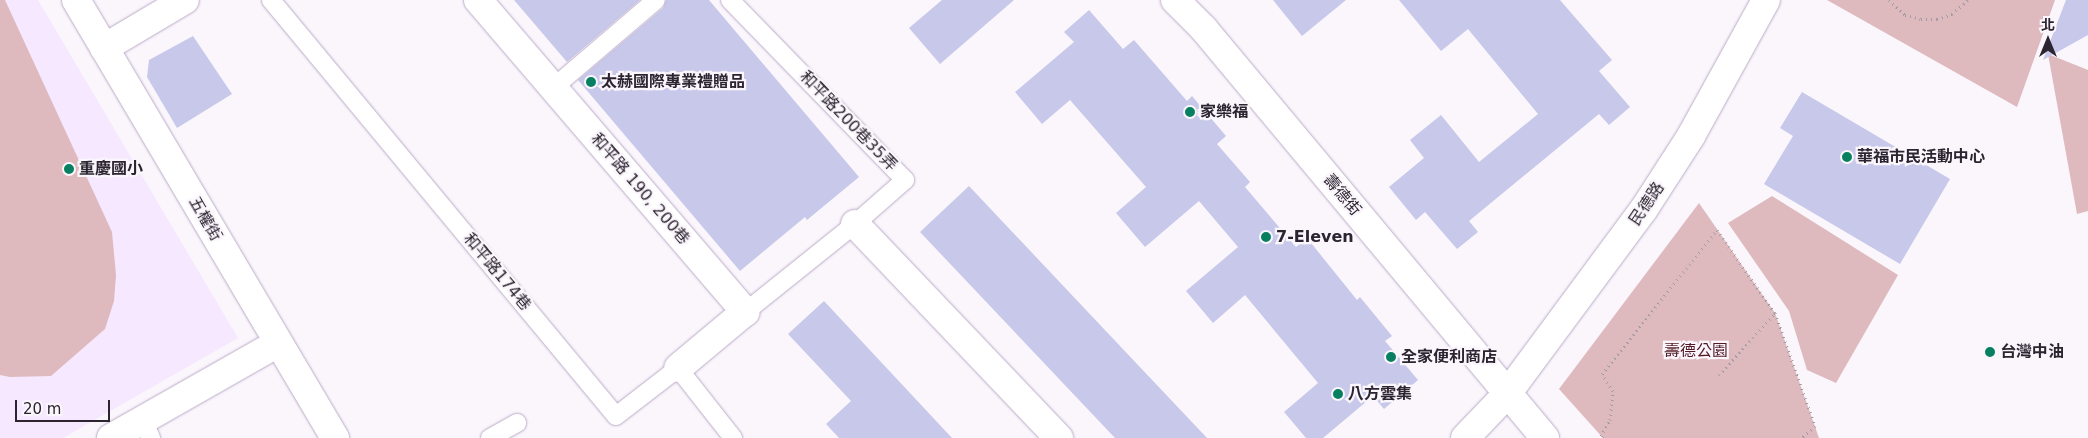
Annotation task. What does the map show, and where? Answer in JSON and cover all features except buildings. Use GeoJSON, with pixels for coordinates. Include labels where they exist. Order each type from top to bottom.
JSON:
{"type":"FeatureCollection","features":[{"type":"Feature","properties":{"kind":"street","name":"五權街"},"geometry":{"type":"LineString","coordinates":[[76,0],[335,438]]}},
{"type":"Feature","properties":{"kind":"street"},"geometry":{"type":"LineString","coordinates":[[104,48],[185,0]]}},
{"type":"Feature","properties":{"kind":"street","name":"和平路 190, 200巷"},"geometry":{"type":"LineString","coordinates":[[478,0],[745,312]]}},
{"type":"Feature","properties":{"kind":"street","name":"壽德街"},"geometry":{"type":"LineString","coordinates":[[1175,0],[1203,28],[1544,438]]}},
{"type":"Feature","properties":{"kind":"street","name":"民德路"},"geometry":{"type":"LineString","coordinates":[[1465,438],[1508,394],[1650,201],[1691,136],[1766,0]]}},
{"type":"Feature","properties":{"kind":"street"},"geometry":{"type":"LineString","coordinates":[[855,224],[1059,438]]}},
{"type":"Feature","properties":{"kind":"street"},"geometry":{"type":"LineString","coordinates":[[678,368],[745,312]]}},
{"type":"Feature","properties":{"kind":"street"},"geometry":{"type":"LineString","coordinates":[[112,438],[147,429],[278,343]]}},
{"type":"Feature","properties":{"kind":"lane","name":"和平路174巷"},"geometry":{"type":"LineString","coordinates":[[272,0],[616,416],[678,368]]}},
{"type":"Feature","properties":{"kind":"lane"},"geometry":{"type":"LineString","coordinates":[[554,88],[656,0]]}},
{"type":"Feature","properties":{"kind":"lane","name":"和平路200巷35弄"},"geometry":{"type":"LineString","coordinates":[[730,0],[905,180],[855,224],[745,312]]}},
{"type":"Feature","properties":{"kind":"lane"},"geometry":{"type":"LineString","coordinates":[[678,368],[733,438]]}},
{"type":"Feature","properties":{"kind":"lane"},"geometry":{"type":"LineString","coordinates":[[490,438],[517,423]]}},
{"type":"Feature","properties":{"kind":"path"},"geometry":{"type":"LineString","coordinates":[[1889,0],[1906,15],[1921,20],[1937,20],[1952,14],[1968,0]]}},
{"type":"Feature","properties":{"kind":"path"},"geometry":{"type":"LineString","coordinates":[[1603,438],[1602,436],[1610,420],[1613,391],[1602,374],[1718,230],[1775,313],[1815,426],[1801,438]]}},
{"type":"Feature","properties":{"kind":"path"},"geometry":{"type":"LineString","coordinates":[[1719,374],[1775,313]]}},
{"type":"Feature","properties":{"kind":"shaded area","name":"重慶國小"},"geometry":{"type":"Polygon","coordinates":[[[0,0],[38,0],[238,338],[63,438],[0,438],[0,0]]]}},
{"type":"Feature","properties":{"kind":"green space"},"geometry":{"type":"Polygon","coordinates":[[[0,0],[5,0],[112,232],[116,275],[114,301],[105,329],[51,376],[10,377],[0,375],[0,0]]]}},
{"type":"Feature","properties":{"kind":"green space"},"geometry":{"type":"Polygon","coordinates":[[[1827,0],[2055,0],[2017,107],[1827,0]]]}},
{"type":"Feature","properties":{"kind":"green space"},"geometry":{"type":"Polygon","coordinates":[[[2048,54],[2088,70],[2088,211],[2077,214],[2048,54]]]}},
{"type":"Feature","properties":{"kind":"green space"},"geometry":{"type":"Polygon","coordinates":[[[1772,196],[1898,275],[1836,383],[1807,370],[1789,311],[1728,223],[1772,196]]]}},
{"type":"Feature","properties":{"kind":"green space","name":"壽德公園"},"geometry":{"type":"Polygon","coordinates":[[[1699,203],[1775,313],[1819,438],[1603,438],[1559,389],[1699,203]]]}},
{"type":"Feature","properties":{"kind":"place","name":"太赫國際專業禮贈品"},"geometry":{"type":"Point","coordinates":[591,82]}},
{"type":"Feature","properties":{"kind":"place","name":"家樂福"},"geometry":{"type":"Point","coordinates":[1190,112]}},
{"type":"Feature","properties":{"kind":"place","name":"華福市民活動中心"},"geometry":{"type":"Point","coordinates":[1847,157]}},
{"type":"Feature","properties":{"kind":"place","name":"重慶國小"},"geometry":{"type":"Point","coordinates":[69,169]}},
{"type":"Feature","properties":{"kind":"place","name":"7-Eleven"},"geometry":{"type":"Point","coordinates":[1266,237]}},
{"type":"Feature","properties":{"kind":"place","name":"台灣中油"},"geometry":{"type":"Point","coordinates":[1990,352]}},
{"type":"Feature","properties":{"kind":"place","name":"全家便利商店"},"geometry":{"type":"Point","coordinates":[1391,357]}},
{"type":"Feature","properties":{"kind":"place","name":"八方雲集"},"geometry":{"type":"Point","coordinates":[1338,394]}}]}
